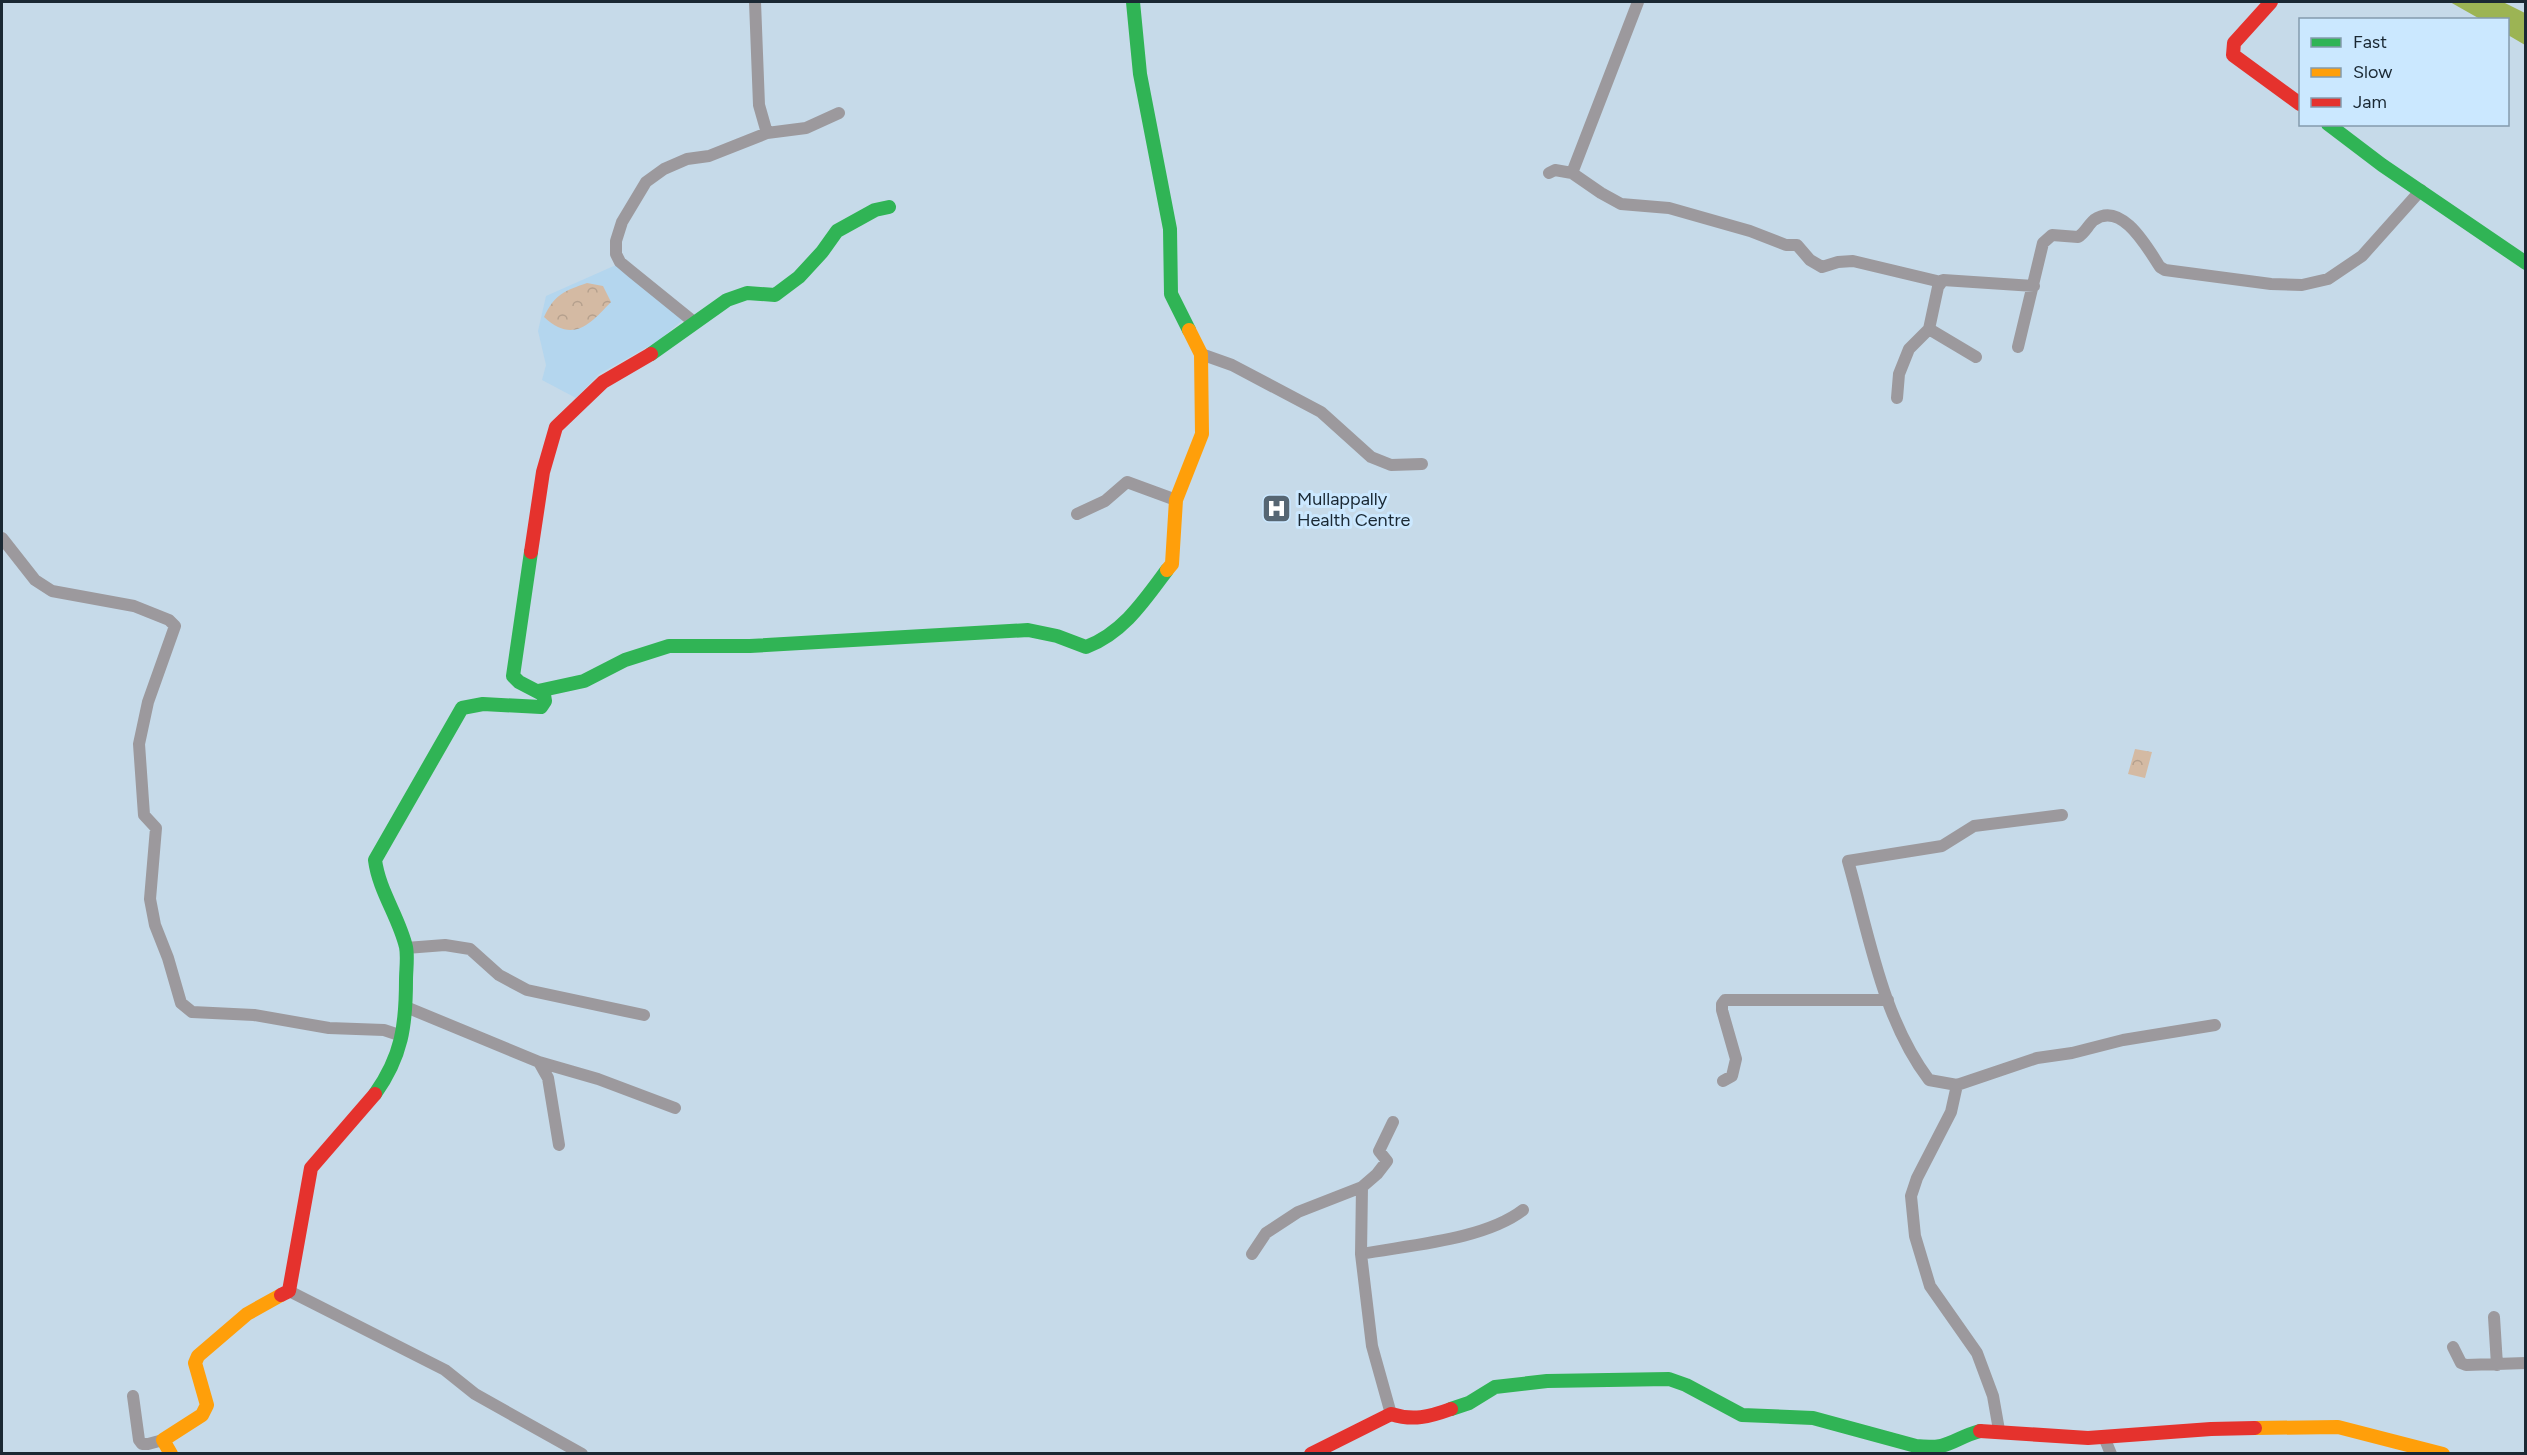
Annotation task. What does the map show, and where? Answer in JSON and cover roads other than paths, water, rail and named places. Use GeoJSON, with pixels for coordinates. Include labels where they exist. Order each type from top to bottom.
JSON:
{"type":"FeatureCollection","features":[{"type":"Feature","properties":{"kind":"street"},"geometry":{"type":"LineString","coordinates":[[755,2],[759,105],[767,133]]}},
{"type":"Feature","properties":{"kind":"street"},"geometry":{"type":"LineString","coordinates":[[538,691],[584,681],[625,660],[669,646],[750,646],[1028,630],[1057,636],[1086,647],[1102,641],[1135,614],[1172,564],[1176,500],[1202,434],[1201,354],[1171,294],[1170,229],[1140,74],[1133,2]]}},
{"type":"Feature","properties":{"kind":"street"},"geometry":{"type":"LineString","coordinates":[[1572,173],[1638,2]]}},
{"type":"Feature","properties":{"kind":"street"},"geometry":{"type":"LineString","coordinates":[[2271,2],[2234,43],[2232,55],[2299,103]]}},
{"type":"Feature","properties":{"kind":"street"},"geometry":{"type":"LineString","coordinates":[[696,323],[620,262],[616,254],[616,241],[622,222],[646,182],[664,169],[687,159],[708,156],[767,133],[806,128],[839,113]]}},
{"type":"Feature","properties":{"kind":"street"},"geometry":{"type":"LineString","coordinates":[[2331,126],[2382,165],[2421,189],[2526,263]]}},
{"type":"Feature","properties":{"kind":"street"},"geometry":{"type":"LineString","coordinates":[[1549,173],[1555,170],[1572,173],[1600,193],[1621,204],[1669,208],[1750,231],[1786,245],[1797,245],[1810,260],[1822,267],[1838,262],[1853,261],[1941,282],[1943,280],[2034,286]]}},
{"type":"Feature","properties":{"kind":"street"},"geometry":{"type":"LineString","coordinates":[[2018,347],[2046,238],[2052,235],[2078,237],[2093,220],[2110,216],[2125,222],[2132,228],[2160,267],[2165,270],[2271,284],[2302,285],[2328,279],[2362,256],[2421,189]]}},
{"type":"Feature","properties":{"kind":"street"},"geometry":{"type":"LineString","coordinates":[[289,1291],[311,1168],[369,1102],[386,1078],[400,1048],[406,1007],[406,948],[377,874],[375,860],[462,708],[483,704],[541,707],[545,701],[544,695],[519,682],[513,676],[513,667],[543,472],[556,428],[603,382],[661,348],[727,300],[747,293],[775,295],[799,277],[822,252],[837,231],[875,210],[889,207]]}},
{"type":"Feature","properties":{"kind":"street"},"geometry":{"type":"LineString","coordinates":[[1897,398],[1899,374],[1909,349],[1929,329],[1941,282]]}},
{"type":"Feature","properties":{"kind":"street"},"geometry":{"type":"LineString","coordinates":[[1929,329],[1976,357]]}},
{"type":"Feature","properties":{"kind":"street"},"geometry":{"type":"LineString","coordinates":[[1201,354],[1232,365],[1321,412],[1371,457],[1390,465],[1422,464]]}},
{"type":"Feature","properties":{"kind":"street"},"geometry":{"type":"LineString","coordinates":[[1077,514],[1105,501],[1127,482],[1176,500]]}},
{"type":"Feature","properties":{"kind":"street"},"geometry":{"type":"LineString","coordinates":[[2,538],[35,580],[52,591],[134,606],[169,620],[175,626],[148,702],[139,744],[144,815],[156,828],[150,898],[155,925],[168,958],[181,1003],[192,1012],[254,1015],[329,1028],[384,1030],[402,1036]]}},
{"type":"Feature","properties":{"kind":"street"},"geometry":{"type":"LineString","coordinates":[[2062,814],[1974,826],[1942,846],[1848,861],[1887,1000],[1915,1062],[1929,1080],[1958,1086],[2037,1058],[2072,1053],[2123,1040],[2215,1025]]}},
{"type":"Feature","properties":{"kind":"street"},"geometry":{"type":"LineString","coordinates":[[406,948],[445,945],[470,948],[499,975],[527,990],[644,1015]]}},
{"type":"Feature","properties":{"kind":"street"},"geometry":{"type":"LineString","coordinates":[[1723,1081],[1732,1076],[1736,1059],[1722,1010],[1725,1000],[1887,1000]]}},
{"type":"Feature","properties":{"kind":"street"},"geometry":{"type":"LineString","coordinates":[[406,1007],[539,1062],[598,1079],[675,1108]]}},
{"type":"Feature","properties":{"kind":"street"},"geometry":{"type":"LineString","coordinates":[[539,1062],[548,1078],[558,1145]]}},
{"type":"Feature","properties":{"kind":"street"},"geometry":{"type":"LineString","coordinates":[[1958,1086],[1951,1112],[1917,1178],[1911,1196],[1915,1236],[1930,1286],[1977,1353],[1993,1396],[1999,1430]]}},
{"type":"Feature","properties":{"kind":"street"},"geometry":{"type":"LineString","coordinates":[[1252,1254],[1266,1233],[1298,1212],[1362,1187],[1377,1174],[1387,1161],[1379,1151],[1393,1122]]}},
{"type":"Feature","properties":{"kind":"street"},"geometry":{"type":"LineString","coordinates":[[1362,1187],[1360,1254],[1372,1346],[1391,1414]]}},
{"type":"Feature","properties":{"kind":"street"},"geometry":{"type":"LineString","coordinates":[[1360,1254],[1484,1230],[1509,1220],[1523,1210]]}},
{"type":"Feature","properties":{"kind":"street"},"geometry":{"type":"LineString","coordinates":[[133,1396],[139,1440],[142,1444],[163,1440],[202,1415],[207,1405],[195,1363],[198,1356],[247,1314],[289,1291]]}},
{"type":"Feature","properties":{"kind":"street"},"geometry":{"type":"LineString","coordinates":[[289,1291],[445,1370],[475,1394],[582,1454]]}},
{"type":"Feature","properties":{"kind":"street"},"geometry":{"type":"LineString","coordinates":[[2494,1317],[2497,1365]]}},
{"type":"Feature","properties":{"kind":"street"},"geometry":{"type":"LineString","coordinates":[[2453,1347],[2461,1363],[2466,1365],[2526,1363]]}},
{"type":"Feature","properties":{"kind":"street"},"geometry":{"type":"LineString","coordinates":[[1311,1454],[1391,1414],[1408,1419],[1428,1417],[1469,1402],[1495,1387],[1547,1381],[1658,1379],[1669,1379],[1686,1385],[1742,1415],[1813,1418],[1916,1446],[1933,1448],[1950,1445],[1977,1431],[1999,1430],[2088,1438],[2211,1429],[2337,1427],[2443,1454]]}},
{"type":"Feature","properties":{"kind":"street"},"geometry":{"type":"LineString","coordinates":[[2104,1437],[2111,1454]]}},
{"type":"Feature","properties":{"kind":"street"},"geometry":{"type":"LineString","coordinates":[[163,1440],[171,1454]]}},
{"type":"Feature","properties":{"kind":"place","name":"Mullappally Health Centre"},"geometry":{"type":"Point","coordinates":[1276,509]}}]}
